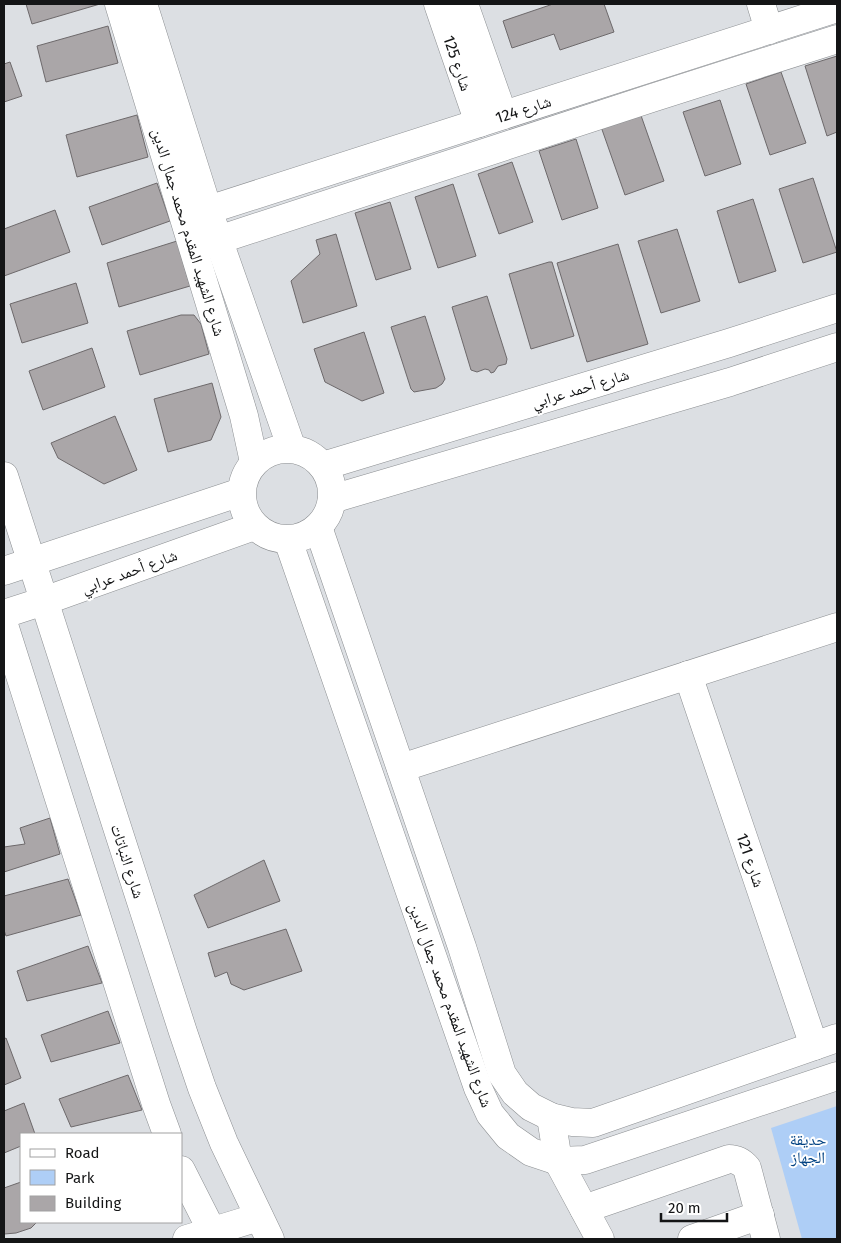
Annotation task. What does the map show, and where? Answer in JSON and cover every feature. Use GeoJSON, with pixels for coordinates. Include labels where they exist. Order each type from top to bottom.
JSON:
{"type":"FeatureCollection","features":[{"type":"Feature","properties":{"kind":"street","name":"شارع الشهيد المقدم محمد جمال الدين"},"geometry":{"type":"LineString","coordinates":[[119,4],[241,407],[254,462]]}},
{"type":"Feature","properties":{"kind":"street","name":"شارع الشهيد المقدم محمد جمال الدين"},"geometry":{"type":"LineString","coordinates":[[143,4],[218,240],[292,449]]}},
{"type":"Feature","properties":{"kind":"street","name":"شارع 125"},"geometry":{"type":"LineString","coordinates":[[438,4],[491,119]]}},
{"type":"Feature","properties":{"kind":"street","name":"شارع 125"},"geometry":{"type":"LineString","coordinates":[[464,4],[491,119]]}},
{"type":"Feature","properties":{"kind":"street"},"geometry":{"type":"LineString","coordinates":[[761,4],[769,30]]}},
{"type":"Feature","properties":{"kind":"street","name":"شارع 124"},"geometry":{"type":"LineString","coordinates":[[208,210],[837,8]]}},
{"type":"Feature","properties":{"kind":"street","name":"شارع 124"},"geometry":{"type":"LineString","coordinates":[[218,240],[642,101],[837,40]]}},
{"type":"Feature","properties":{"kind":"street","name":"شارع أحمد عرابي"},"geometry":{"type":"LineString","coordinates":[[322,466],[729,343],[837,308]]}},
{"type":"Feature","properties":{"kind":"street"},"geometry":{"type":"LineString","coordinates":[[332,499],[730,382],[837,346]]}},
{"type":"Feature","properties":{"kind":"street"},"geometry":{"type":"LineString","coordinates":[[292,449],[304,452],[322,466],[328,476],[332,499],[327,514],[318,527],[299,538],[288,540],[264,534],[254,526],[242,504],[241,492],[243,481],[254,462],[272,451],[292,449]]}},
{"type":"Feature","properties":{"kind":"street","name":"شارع النباتات"},"geometry":{"type":"LineString","coordinates":[[4,476],[199,1079],[224,1143],[265,1228]]}},
{"type":"Feature","properties":{"kind":"street"},"geometry":{"type":"LineString","coordinates":[[4,571],[241,492]]}},
{"type":"Feature","properties":{"kind":"street","name":"شارع أحمد عرابي"},"geometry":{"type":"LineString","coordinates":[[4,614],[254,526]]}},
{"type":"Feature","properties":{"kind":"street","name":"شارع الشهيد المقدم محمد جمال الدين"},"geometry":{"type":"LineString","coordinates":[[318,527],[462,947],[502,1074],[515,1093],[532,1107],[551,1117],[572,1122],[593,1123],[825,1042]]}},
{"type":"Feature","properties":{"kind":"street","name":"شارع الشهيد المقدم محمد جمال الدين"},"geometry":{"type":"LineString","coordinates":[[288,540],[478,1088],[490,1114],[508,1136],[531,1152],[558,1161],[585,1160],[837,1076]]}},
{"type":"Feature","properties":{"kind":"street"},"geometry":{"type":"LineString","coordinates":[[4,625],[167,1133]]}},
{"type":"Feature","properties":{"kind":"street"},"geometry":{"type":"LineString","coordinates":[[401,768],[837,627]]}},
{"type":"Feature","properties":{"kind":"street","name":"شارع 121"},"geometry":{"type":"LineString","coordinates":[[688,675],[825,1042]]}},
{"type":"Feature","properties":{"kind":"street"},"geometry":{"type":"LineString","coordinates":[[551,1117],[558,1161],[600,1239]]}},
{"type":"Feature","properties":{"kind":"street"},"geometry":{"type":"LineString","coordinates":[[584,1209],[729,1159],[743,1164],[746,1168],[763,1227],[692,1239]]}},
{"type":"Feature","properties":{"kind":"street"},"geometry":{"type":"LineString","coordinates":[[182,1173],[205,1237],[265,1228]]}},
{"type":"Feature","properties":{"kind":"green space","name":"حديقة الجهاز"},"geometry":{"type":"Polygon","coordinates":[[[837,1106],[837,1239],[802,1239],[771,1128],[837,1106]]]}},
{"type":"Feature","properties":{"kind":"building"},"geometry":{"type":"Polygon","coordinates":[[[26,4],[100,4],[32,24],[26,4]]]}},
{"type":"Feature","properties":{"kind":"building"},"geometry":{"type":"Polygon","coordinates":[[[553,4],[604,4],[614,32],[560,50],[554,34],[512,48],[503,21],[553,4]]]}},
{"type":"Feature","properties":{"kind":"building"},"geometry":{"type":"Polygon","coordinates":[[[108,26],[118,63],[46,82],[37,46],[108,26]]]}},
{"type":"Feature","properties":{"kind":"building"},"geometry":{"type":"Polygon","coordinates":[[[837,56],[837,132],[827,136],[805,66],[837,56]]]}},
{"type":"Feature","properties":{"kind":"building"},"geometry":{"type":"Polygon","coordinates":[[[10,62],[22,96],[4,102],[4,64],[10,62]]]}},
{"type":"Feature","properties":{"kind":"building"},"geometry":{"type":"Polygon","coordinates":[[[781,72],[806,143],[770,155],[746,84],[781,72]]]}},
{"type":"Feature","properties":{"kind":"building"},"geometry":{"type":"Polygon","coordinates":[[[720,100],[741,164],[705,176],[683,112],[720,100]]]}},
{"type":"Feature","properties":{"kind":"building"},"geometry":{"type":"Polygon","coordinates":[[[638,107],[664,181],[625,195],[599,121],[638,107]]]}},
{"type":"Feature","properties":{"kind":"building"},"geometry":{"type":"Polygon","coordinates":[[[137,115],[148,157],[77,177],[66,135],[137,115]]]}},
{"type":"Feature","properties":{"kind":"building"},"geometry":{"type":"Polygon","coordinates":[[[576,139],[598,208],[562,220],[539,151],[576,139]]]}},
{"type":"Feature","properties":{"kind":"building"},"geometry":{"type":"Polygon","coordinates":[[[512,162],[533,222],[499,234],[478,174],[512,162]]]}},
{"type":"Feature","properties":{"kind":"building"},"geometry":{"type":"Polygon","coordinates":[[[813,178],[837,252],[803,263],[779,189],[813,178]]]}},
{"type":"Feature","properties":{"kind":"building"},"geometry":{"type":"Polygon","coordinates":[[[157,183],[170,221],[102,245],[89,207],[157,183]]]}},
{"type":"Feature","properties":{"kind":"building"},"geometry":{"type":"Polygon","coordinates":[[[453,184],[476,256],[438,268],[415,197],[453,184]]]}},
{"type":"Feature","properties":{"kind":"building"},"geometry":{"type":"Polygon","coordinates":[[[753,199],[776,271],[739,283],[717,211],[753,199]]]}},
{"type":"Feature","properties":{"kind":"building"},"geometry":{"type":"Polygon","coordinates":[[[390,202],[411,269],[376,280],[355,213],[390,202]]]}},
{"type":"Feature","properties":{"kind":"building"},"geometry":{"type":"Polygon","coordinates":[[[55,210],[70,252],[4,276],[4,229],[55,210]]]}},
{"type":"Feature","properties":{"kind":"building"},"geometry":{"type":"Polygon","coordinates":[[[677,229],[700,301],[661,313],[638,241],[677,229]]]}},
{"type":"Feature","properties":{"kind":"building"},"geometry":{"type":"Polygon","coordinates":[[[336,234],[357,306],[303,323],[291,281],[320,254],[316,240],[336,234]]]}},
{"type":"Feature","properties":{"kind":"building"},"geometry":{"type":"Polygon","coordinates":[[[177,241],[190,286],[119,307],[107,263],[177,241]]]}},
{"type":"Feature","properties":{"kind":"building"},"geometry":{"type":"Polygon","coordinates":[[[618,244],[648,344],[587,362],[557,263],[618,244]]]}},
{"type":"Feature","properties":{"kind":"building"},"geometry":{"type":"Polygon","coordinates":[[[552,262],[574,336],[531,349],[509,274],[552,262]]]}},
{"type":"Feature","properties":{"kind":"building"},"geometry":{"type":"Polygon","coordinates":[[[76,283],[88,323],[22,343],[10,304],[76,283]]]}},
{"type":"Feature","properties":{"kind":"building"},"geometry":{"type":"Polygon","coordinates":[[[487,296],[507,359],[506,364],[498,366],[491,373],[485,369],[477,372],[471,370],[452,307],[487,296]]]}},
{"type":"Feature","properties":{"kind":"building"},"geometry":{"type":"Polygon","coordinates":[[[181,315],[194,315],[201,324],[209,354],[140,375],[127,331],[181,315]]]}},
{"type":"Feature","properties":{"kind":"building"},"geometry":{"type":"Polygon","coordinates":[[[425,316],[445,379],[436,388],[414,392],[411,389],[391,327],[425,316]]]}},
{"type":"Feature","properties":{"kind":"building"},"geometry":{"type":"Polygon","coordinates":[[[364,332],[384,393],[362,401],[325,382],[314,349],[364,332]]]}},
{"type":"Feature","properties":{"kind":"building"},"geometry":{"type":"Polygon","coordinates":[[[92,348],[105,387],[43,410],[29,371],[92,348]]]}},
{"type":"Feature","properties":{"kind":"building"},"geometry":{"type":"Polygon","coordinates":[[[212,383],[221,417],[211,440],[168,452],[154,399],[212,383]]]}},
{"type":"Feature","properties":{"kind":"building"},"geometry":{"type":"Polygon","coordinates":[[[115,416],[137,470],[104,484],[58,458],[51,443],[115,416]]]}},
{"type":"Feature","properties":{"kind":"building"},"geometry":{"type":"Polygon","coordinates":[[[50,818],[60,854],[4,872],[4,847],[25,844],[20,828],[50,818]]]}},
{"type":"Feature","properties":{"kind":"building"},"geometry":{"type":"Polygon","coordinates":[[[264,860],[280,901],[208,928],[194,895],[264,860]]]}},
{"type":"Feature","properties":{"kind":"building"},"geometry":{"type":"Polygon","coordinates":[[[68,879],[81,915],[6,936],[4,930],[4,896],[68,879]]]}},
{"type":"Feature","properties":{"kind":"building"},"geometry":{"type":"Polygon","coordinates":[[[286,929],[302,971],[244,990],[231,984],[227,972],[215,977],[208,953],[286,929]]]}},
{"type":"Feature","properties":{"kind":"building"},"geometry":{"type":"Polygon","coordinates":[[[88,946],[102,983],[27,1001],[17,971],[88,946]]]}},
{"type":"Feature","properties":{"kind":"building"},"geometry":{"type":"Polygon","coordinates":[[[108,1011],[120,1043],[51,1062],[41,1035],[108,1011]]]}},
{"type":"Feature","properties":{"kind":"building"},"geometry":{"type":"Polygon","coordinates":[[[6,1038],[21,1078],[4,1085],[4,1039],[6,1038]]]}},
{"type":"Feature","properties":{"kind":"building"},"geometry":{"type":"Polygon","coordinates":[[[128,1075],[142,1110],[71,1127],[59,1099],[128,1075]]]}},
{"type":"Feature","properties":{"kind":"building"},"geometry":{"type":"Polygon","coordinates":[[[24,1103],[35,1133],[20,1133],[20,1146],[4,1153],[4,1111],[24,1103]]]}},
{"type":"Feature","properties":{"kind":"building"},"geometry":{"type":"Polygon","coordinates":[[[20,1182],[20,1223],[36,1223],[31,1228],[16,1233],[4,1234],[4,1188],[20,1182]]]}}]}
